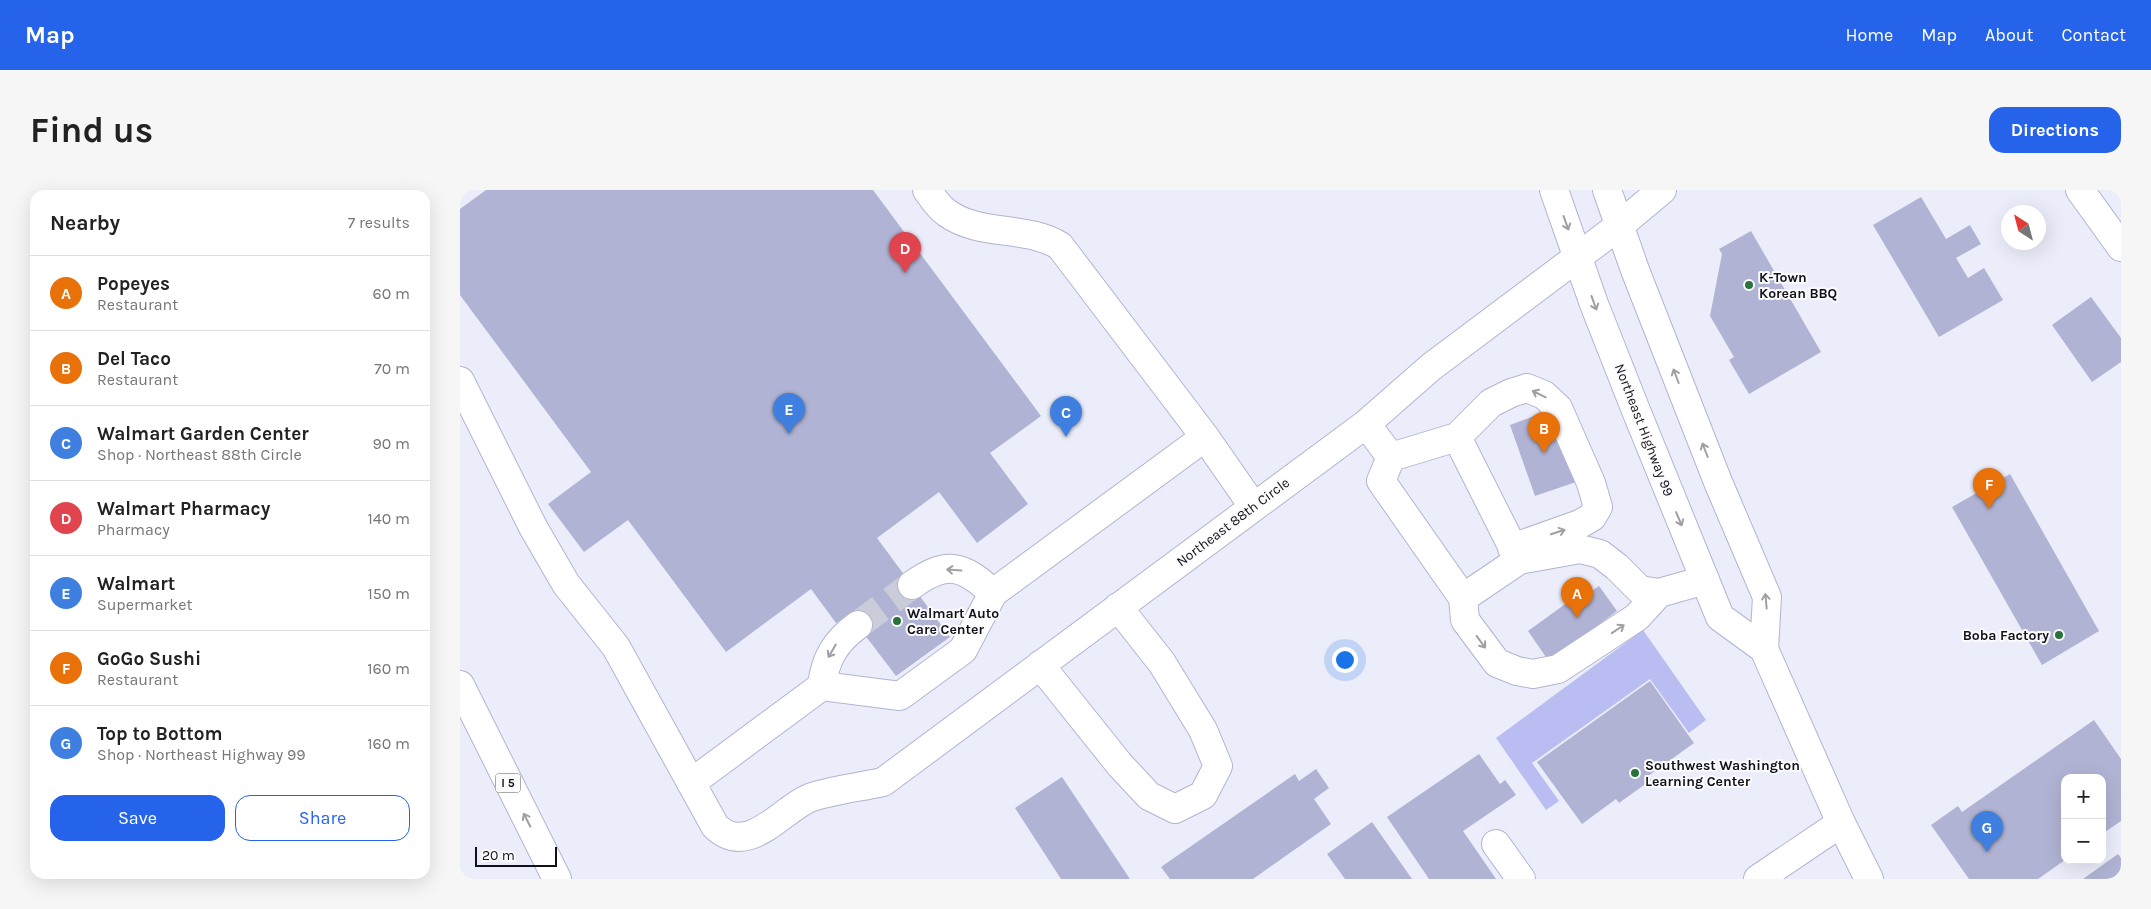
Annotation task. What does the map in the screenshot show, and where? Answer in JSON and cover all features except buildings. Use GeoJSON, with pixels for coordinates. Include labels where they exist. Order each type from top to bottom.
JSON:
{"type":"FeatureCollection","features":[{"type":"Feature","properties":{"kind":"main road"},"geometry":{"type":"LineString","coordinates":[[927,190],[940,207],[954,218],[984,228],[1040,237],[1060,246],[1205,437],[1253,506]]}},
{"type":"Feature","properties":{"kind":"main road","name":"Northeast Highway 99"},"geometry":{"type":"LineString","coordinates":[[1554,190],[1642,427],[1720,617],[1764,649]]}},
{"type":"Feature","properties":{"kind":"main road"},"geometry":{"type":"LineString","coordinates":[[1607,190],[1619,226],[1718,482],[1767,597],[1764,649],[1841,823],[1869,879]]}},
{"type":"Feature","properties":{"kind":"main road","name":"Northeast 88th Circle"},"geometry":{"type":"LineString","coordinates":[[691,783],[715,826],[722,833],[732,836],[746,836],[760,831],[810,798],[883,782],[1366,424],[1431,367],[1619,226],[1662,190]]}},
{"type":"Feature","properties":{"kind":"main road"},"geometry":{"type":"LineString","coordinates":[[2080,190],[2121,246]]}},
{"type":"Feature","properties":{"kind":"main road"},"geometry":{"type":"LineString","coordinates":[[460,382],[533,528],[566,584],[616,647],[691,783],[822,686],[828,659],[836,643],[858,625]]}},
{"type":"Feature","properties":{"kind":"main road"},"geometry":{"type":"LineString","coordinates":[[1391,457],[1458,437],[1491,403],[1511,392],[1527,388],[1544,394],[1558,408],[1592,483],[1598,507],[1592,517],[1580,524],[1516,554],[1463,598]]}},
{"type":"Feature","properties":{"kind":"main road"},"geometry":{"type":"LineString","coordinates":[[1366,424],[1391,457]]}},
{"type":"Feature","properties":{"kind":"main road"},"geometry":{"type":"LineString","coordinates":[[822,686],[900,696],[963,650],[993,594],[1205,437]]}},
{"type":"Feature","properties":{"kind":"main road"},"geometry":{"type":"LineString","coordinates":[[1458,437],[1516,554]]}},
{"type":"Feature","properties":{"kind":"main road"},"geometry":{"type":"LineString","coordinates":[[1391,457],[1382,481],[1463,598],[1465,620],[1497,663],[1517,671],[1534,674],[1558,670],[1638,617],[1658,593]]}},
{"type":"Feature","properties":{"kind":"main road"},"geometry":{"type":"LineString","coordinates":[[1516,554],[1580,549],[1600,554],[1617,567],[1640,590],[1658,593],[1705,580]]}},
{"type":"Feature","properties":{"kind":"main road"},"geometry":{"type":"LineString","coordinates":[[912,585],[927,574],[952,569],[963,570],[974,576],[993,594]]}},
{"type":"Feature","properties":{"kind":"main road"},"geometry":{"type":"LineString","coordinates":[[1040,665],[1120,765],[1149,796],[1175,809],[1203,795],[1218,766],[1203,730],[1162,663],[1118,607]]}},
{"type":"Feature","properties":{"kind":"main road","name":"I 5"},"geometry":{"type":"LineString","coordinates":[[460,686],[557,879]]}},
{"type":"Feature","properties":{"kind":"main road"},"geometry":{"type":"LineString","coordinates":[[1758,879],[1841,823]]}},
{"type":"Feature","properties":{"kind":"main road"},"geometry":{"type":"LineString","coordinates":[[1496,844],[1521,879]]}},
{"type":"Feature","properties":{"kind":"shaded area"},"geometry":{"type":"Polygon","coordinates":[[[1643,630],[1706,720],[1689,733],[1650,679],[1532,763],[1559,801],[1546,810],[1496,738],[1643,630]]]}},
{"type":"Feature","properties":{"kind":"tunnel"},"geometry":{"type":"LineString","coordinates":[[858,625],[912,585]]}},
{"type":"Feature","properties":{"kind":"place","name":"Walmart Pharmacy"},"geometry":{"type":"Point","coordinates":[905,273]}},
{"type":"Feature","properties":{"kind":"place","name":"K-Town Korean BBQ"},"geometry":{"type":"Point","coordinates":[1749,285]}},
{"type":"Feature","properties":{"kind":"place","name":"Walmart"},"geometry":{"type":"Point","coordinates":[789,434]}},
{"type":"Feature","properties":{"kind":"place","name":"Walmart Garden Center"},"geometry":{"type":"Point","coordinates":[1066,437]}},
{"type":"Feature","properties":{"kind":"place","name":"Del Taco"},"geometry":{"type":"Point","coordinates":[1544,453]}},
{"type":"Feature","properties":{"kind":"place","name":"GoGo Sushi"},"geometry":{"type":"Point","coordinates":[1989,509]}},
{"type":"Feature","properties":{"kind":"place","name":"Popeyes"},"geometry":{"type":"Point","coordinates":[1577,618]}},
{"type":"Feature","properties":{"kind":"place","name":"Walmart Auto Care Center"},"geometry":{"type":"Point","coordinates":[897,621]}},
{"type":"Feature","properties":{"kind":"place","name":"Boba Factory"},"geometry":{"type":"Point","coordinates":[2059,635]}},
{"type":"Feature","properties":{"kind":"place","name":"Southwest Washington Learning Center"},"geometry":{"type":"Point","coordinates":[1635,773]}},
{"type":"Feature","properties":{"kind":"place","name":"Top to Bottom"},"geometry":{"type":"Point","coordinates":[1987,852]}}]}
